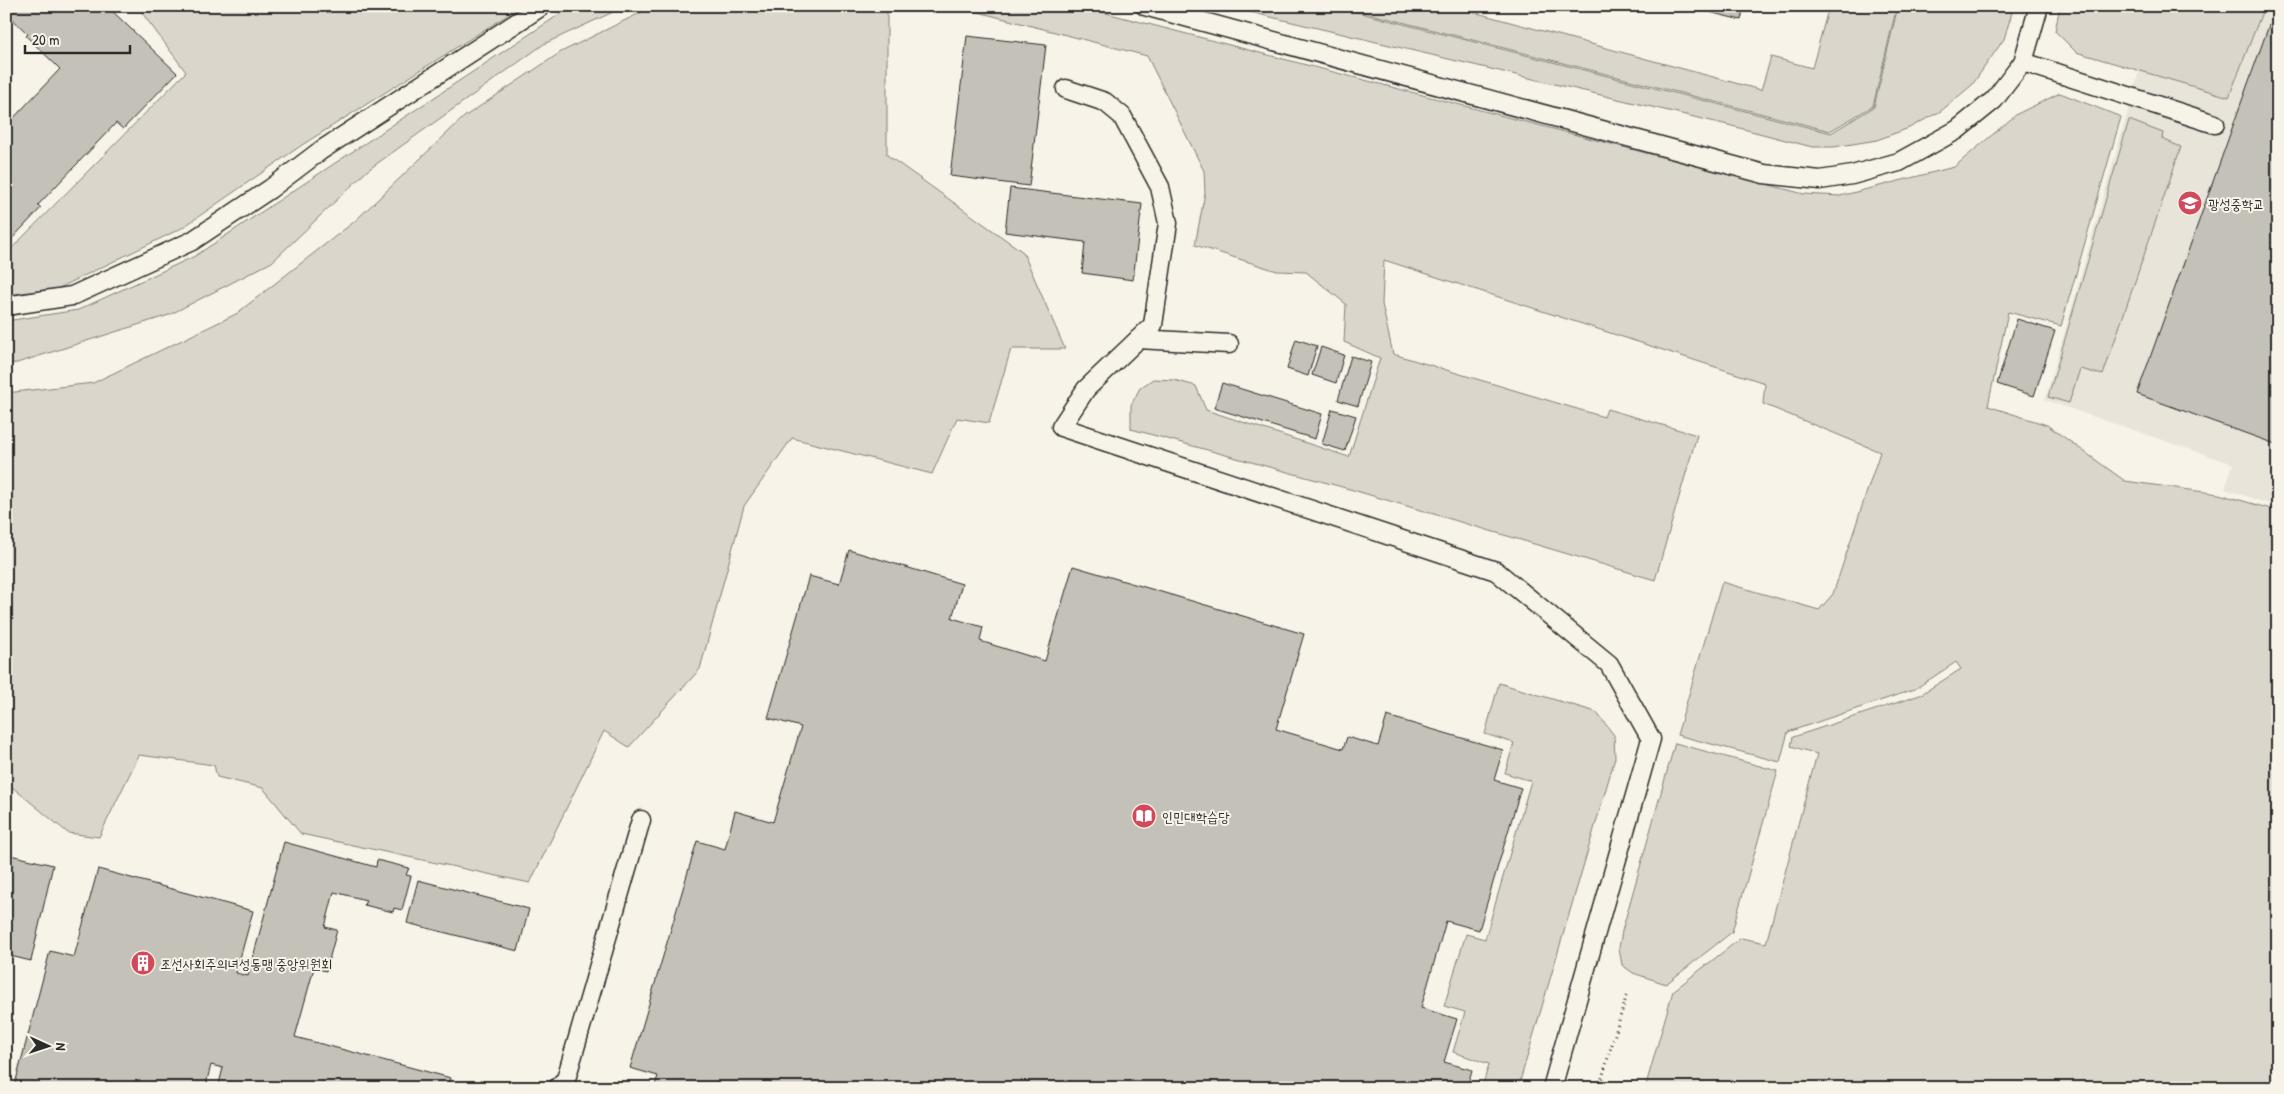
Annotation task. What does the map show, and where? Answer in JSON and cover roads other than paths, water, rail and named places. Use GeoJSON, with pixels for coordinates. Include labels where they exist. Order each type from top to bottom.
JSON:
{"type":"FeatureCollection","features":[{"type":"Feature","properties":{"kind":"lane"},"geometry":{"type":"LineString","coordinates":[[6,306],[72,296],[192,241],[270,189],[320,151],[542,6]]}},
{"type":"Feature","properties":{"kind":"lane"},"geometry":{"type":"LineString","coordinates":[[1145,6],[1764,174],[1820,180],[1852,175],[1899,162],[1957,130],[1994,100],[2022,62],[2039,6]]}},
{"type":"Feature","properties":{"kind":"lane"},"geometry":{"type":"LineString","coordinates":[[2022,62],[2215,124]]}},
{"type":"Feature","properties":{"kind":"lane"},"geometry":{"type":"LineString","coordinates":[[1066,89],[1105,102],[1122,116],[1160,186],[1168,222],[1153,324],[1086,389],[1061,427],[1496,571],[1609,664],[1651,739],[1552,1088]]}},
{"type":"Feature","properties":{"kind":"lane"},"geometry":{"type":"LineString","coordinates":[[1138,339],[1230,344]]}},
{"type":"Feature","properties":{"kind":"lane"},"geometry":{"type":"LineString","coordinates":[[558,1088],[566,1079],[641,820]]}},
{"type":"Feature","properties":{"kind":"place","name":"광성중학교"},"geometry":{"type":"Point","coordinates":[2190,203]}},
{"type":"Feature","properties":{"kind":"place","name":"인민대학습당"},"geometry":{"type":"Point","coordinates":[1144,816]}},
{"type":"Feature","properties":{"kind":"place","name":"조선사회주의녀성동맹 중앙위원회"},"geometry":{"type":"Point","coordinates":[143,963]}}]}
